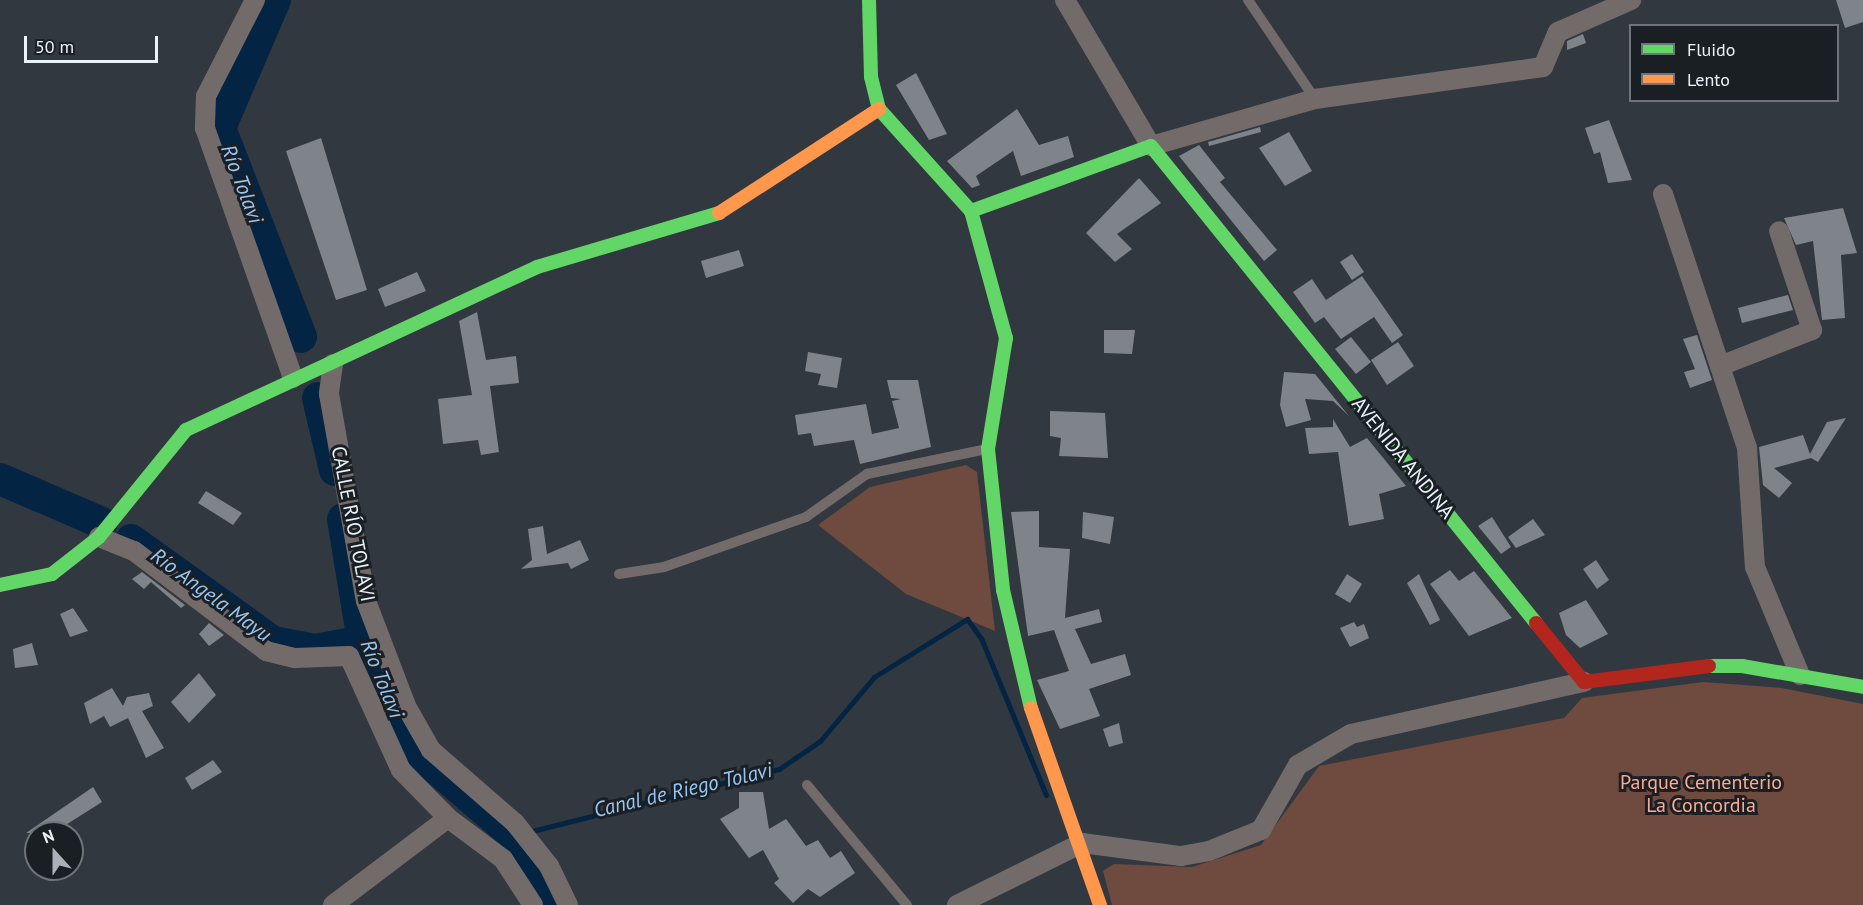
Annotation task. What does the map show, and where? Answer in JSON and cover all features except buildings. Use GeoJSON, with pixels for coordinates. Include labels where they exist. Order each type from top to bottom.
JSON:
{"type":"FeatureCollection","features":[{"type":"Feature","properties":{"kind":"street"},"geometry":{"type":"LineString","coordinates":[[255,0],[206,96],[205,128],[293,378]]}},
{"type":"Feature","properties":{"kind":"street"},"geometry":{"type":"LineString","coordinates":[[869,0],[871,77],[879,109],[970,212],[1006,338],[988,449],[1003,590],[1020,678],[1082,843],[1100,905]]}},
{"type":"Feature","properties":{"kind":"street","name":"AVENIDA ANDINA"},"geometry":{"type":"LineString","coordinates":[[1065,0],[1151,146],[1584,682]]}},
{"type":"Feature","properties":{"kind":"street"},"geometry":{"type":"LineString","coordinates":[[970,212],[1151,146],[1315,99],[1543,67],[1558,32],[1631,0]]}},
{"type":"Feature","properties":{"kind":"street"},"geometry":{"type":"LineString","coordinates":[[0,585],[52,573],[99,537],[186,430],[293,378],[333,364],[412,320],[537,267],[690,225],[737,205],[879,109]]}},
{"type":"Feature","properties":{"kind":"street"},"geometry":{"type":"LineString","coordinates":[[1663,194],[1747,448],[1755,567],[1800,675]]}},
{"type":"Feature","properties":{"kind":"street"},"geometry":{"type":"LineString","coordinates":[[1720,366],[1812,330],[1779,231]]}},
{"type":"Feature","properties":{"kind":"street","name":"CALLE RÍO TOLAVI"},"geometry":{"type":"LineString","coordinates":[[333,364],[329,394],[366,601],[406,706],[431,750],[515,823],[549,866],[568,905]]}},
{"type":"Feature","properties":{"kind":"street"},"geometry":{"type":"LineString","coordinates":[[99,537],[134,551],[266,651],[295,658],[349,656],[401,770],[448,818],[503,860],[533,905]]}},
{"type":"Feature","properties":{"kind":"street"},"geometry":{"type":"LineString","coordinates":[[957,905],[1082,843],[1181,856],[1209,851],[1261,830],[1298,765],[1351,734],[1584,682],[1696,666],[1800,675],[1863,687]]}},
{"type":"Feature","properties":{"kind":"street"},"geometry":{"type":"LineString","coordinates":[[333,905],[448,818]]}},
{"type":"Feature","properties":{"kind":"lane"},"geometry":{"type":"LineString","coordinates":[[1248,0],[1315,99]]}},
{"type":"Feature","properties":{"kind":"lane"},"geometry":{"type":"LineString","coordinates":[[619,574],[664,567],[806,517],[867,474],[988,449]]}},
{"type":"Feature","properties":{"kind":"lane"},"geometry":{"type":"LineString","coordinates":[[807,785],[907,905]]}},
{"type":"Feature","properties":{"kind":"green space"},"geometry":{"type":"Polygon","coordinates":[[[966,465],[977,472],[995,631],[906,594],[818,525],[870,487],[966,465]]]}},
{"type":"Feature","properties":{"kind":"green space","name":"Parque Cementerio La Concordia"},"geometry":{"type":"Polygon","coordinates":[[[1703,682],[1782,688],[1863,704],[1863,905],[1112,905],[1103,871],[1114,864],[1192,867],[1261,845],[1319,766],[1564,718],[1582,698],[1703,682]]]}},
{"type":"Feature","properties":{"kind":"waterway","name":"Río Tolavi"},"geometry":{"type":"LineString","coordinates":[[275,0],[220,128],[301,337]]}},
{"type":"Feature","properties":{"kind":"waterway","name":"Río Tolavi"},"geometry":{"type":"LineString","coordinates":[[318,398],[335,470]]}},
{"type":"Feature","properties":{"kind":"waterway","name":"Río Angela Mayu"},"geometry":{"type":"LineString","coordinates":[[0,479],[102,523]]}},
{"type":"Feature","properties":{"kind":"waterway","name":"Río Tolavi"},"geometry":{"type":"LineString","coordinates":[[343,519],[363,641],[397,721],[424,758],[515,836],[552,905]]}},
{"type":"Feature","properties":{"kind":"waterway","name":"Río Angela Mayu"},"geometry":{"type":"LineString","coordinates":[[131,540],[273,642],[315,650],[363,641]]}},
{"type":"Feature","properties":{"kind":"waterway","name":"Canal de Riego Tolavi"},"geometry":{"type":"LineString","coordinates":[[528,832],[779,769],[820,741],[874,677],[967,619],[981,638],[1046,795]]}},
{"type":"Feature","properties":{"kind":"traffic: fast"},"geometry":{"type":"LineString","coordinates":[[869,0],[871,77],[879,109],[971,211],[1006,338],[988,449],[1003,590],[1031,708]]}},
{"type":"Feature","properties":{"kind":"traffic: fast"},"geometry":{"type":"LineString","coordinates":[[971,211],[1151,146],[1536,623]]}},
{"type":"Feature","properties":{"kind":"traffic: fast"},"geometry":{"type":"LineString","coordinates":[[0,585],[52,574],[99,537],[186,430],[537,267],[719,213]]}},
{"type":"Feature","properties":{"kind":"traffic: fast"},"geometry":{"type":"LineString","coordinates":[[1709,666],[1742,666],[1863,687]]}},
{"type":"Feature","properties":{"kind":"traffic: slow"},"geometry":{"type":"LineString","coordinates":[[719,213],[879,109]]}},
{"type":"Feature","properties":{"kind":"traffic: slow"},"geometry":{"type":"LineString","coordinates":[[1031,708],[1100,905]]}},
{"type":"Feature","properties":{"kind":"traffic: jam"},"geometry":{"type":"LineString","coordinates":[[1536,623],[1584,682],[1709,666]]}}]}
